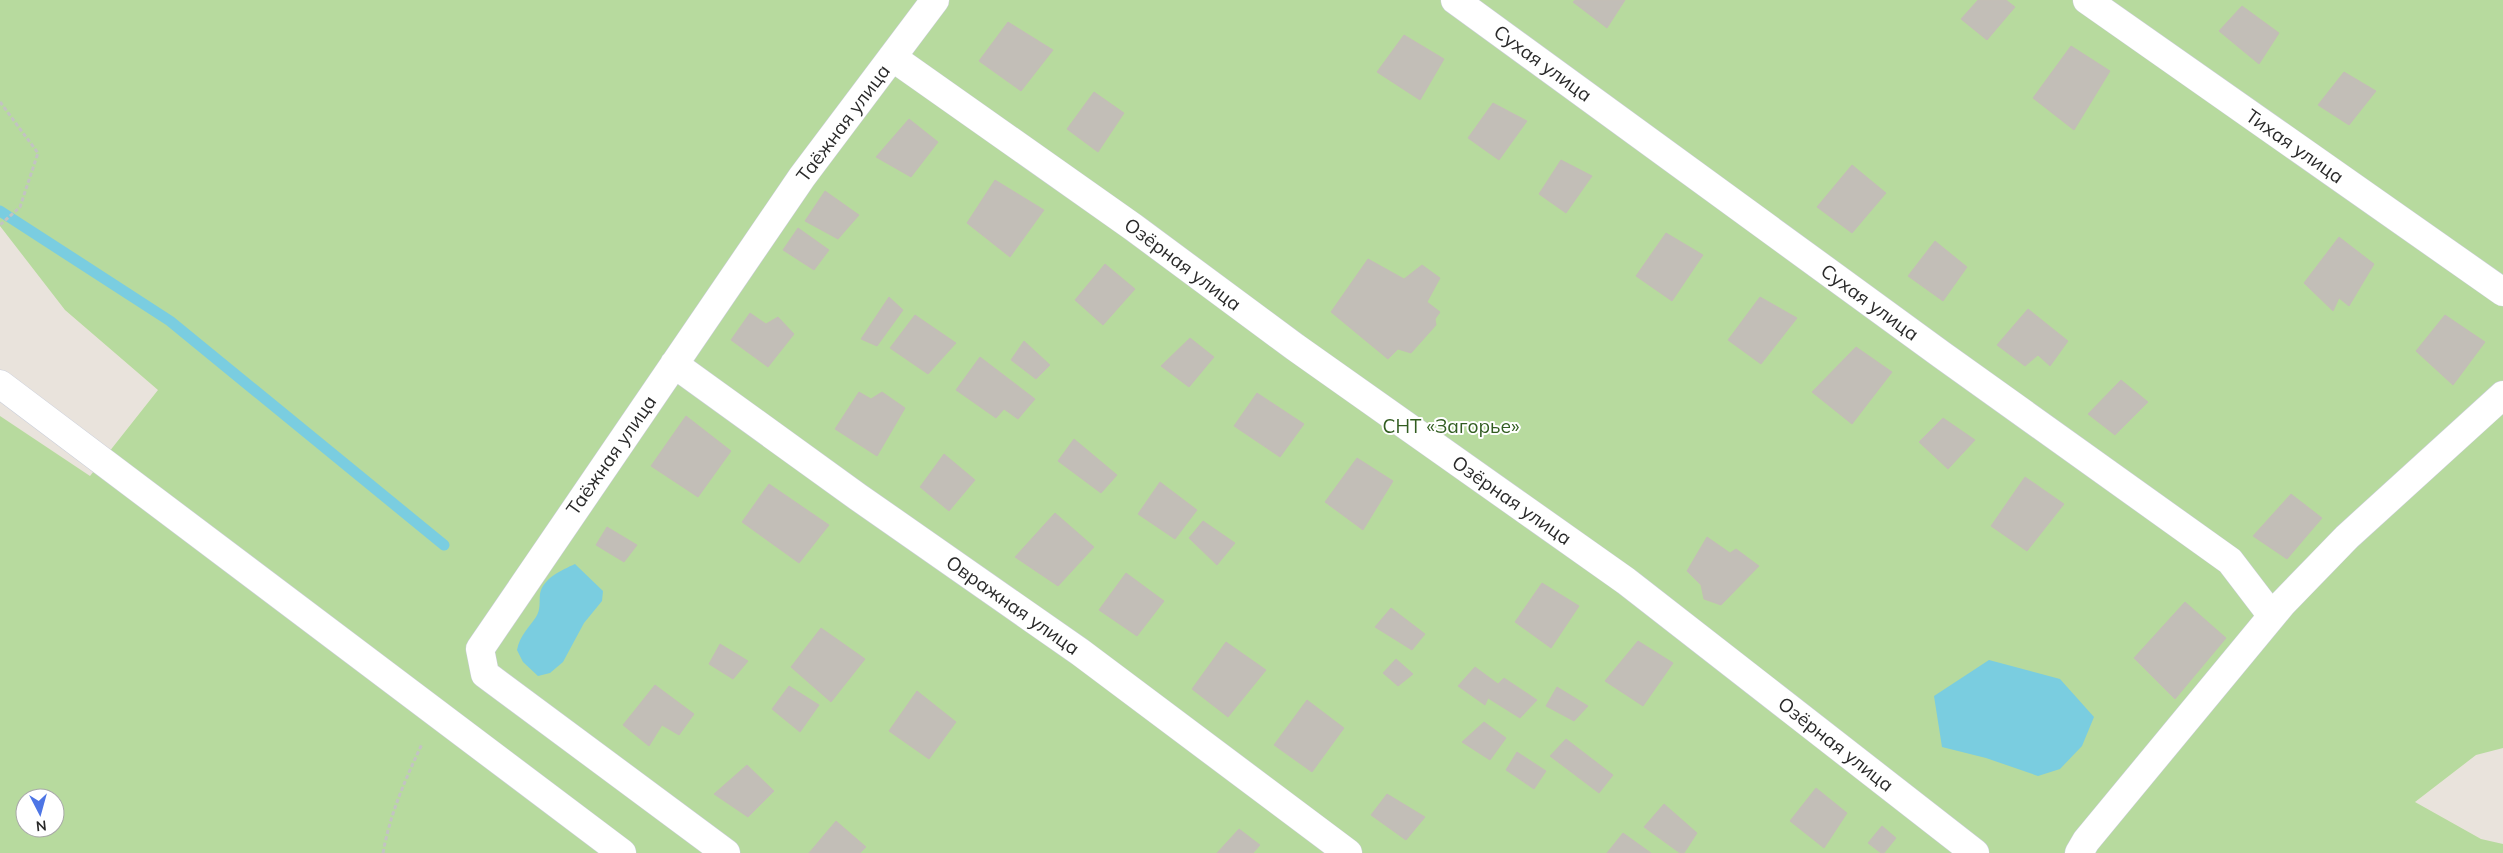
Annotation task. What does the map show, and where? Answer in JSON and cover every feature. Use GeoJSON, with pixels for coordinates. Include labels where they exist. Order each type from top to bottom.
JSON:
{"type":"FeatureCollection","features":[{"type":"Feature","properties":{"kind":"street","name":"Таёжная улица"},"geometry":{"type":"LineString","coordinates":[[726,853],[486,674],[480,649],[802,177],[936,0]]}},
{"type":"Feature","properties":{"kind":"street","name":"Сухая улица"},"geometry":{"type":"LineString","coordinates":[[1455,0],[1942,355],[2230,561],[2272,616]]}},
{"type":"Feature","properties":{"kind":"street","name":"Тихая улица"},"geometry":{"type":"LineString","coordinates":[[2087,0],[2503,292]]}},
{"type":"Feature","properties":{"kind":"street","name":"Озёрная улица"},"geometry":{"type":"LineString","coordinates":[[892,57],[1133,227],[1295,347],[1626,581],[1975,853]]}},
{"type":"Feature","properties":{"kind":"street","name":"Овражная улица"},"geometry":{"type":"LineString","coordinates":[[674,364],[1080,652],[1348,853]]}},
{"type":"Feature","properties":{"kind":"street"},"geometry":{"type":"LineString","coordinates":[[0,384],[622,853]]}},
{"type":"Feature","properties":{"kind":"street"},"geometry":{"type":"LineString","coordinates":[[2079,853],[2086,841],[2272,616],[2347,537],[2503,395]]}},
{"type":"Feature","properties":{"kind":"path"},"geometry":{"type":"LineString","coordinates":[[0,102],[38,153],[20,207],[0,225]]}},
{"type":"Feature","properties":{"kind":"path"},"geometry":{"type":"LineString","coordinates":[[383,853],[389,822],[402,786],[436,713]]}},
{"type":"Feature","properties":{"kind":"green space","name":"СНТ «Загорье»"},"geometry":{"type":"Polygon","coordinates":[[[0,0],[2503,0],[2503,748],[2476,755],[2415,802],[2481,839],[2503,844],[2503,853],[0,853],[0,416],[90,476],[158,390],[65,310],[0,226],[0,0]]]}},
{"type":"Feature","properties":{"kind":"water"},"geometry":{"type":"Polygon","coordinates":[[[575,564],[603,591],[602,601],[584,623],[563,662],[550,673],[538,676],[523,662],[517,650],[518,645],[522,636],[538,614],[540,594],[545,583],[554,575],[575,564]]]}},
{"type":"Feature","properties":{"kind":"water"},"geometry":{"type":"Polygon","coordinates":[[[1989,660],[2060,679],[2094,717],[2082,746],[2060,769],[2038,776],[1986,758],[1942,747],[1934,696],[1989,660]]]}},
{"type":"Feature","properties":{"kind":"building"},"geometry":{"type":"Polygon","coordinates":[[[1575,0],[1625,0],[1607,28],[1573,2],[1575,0]]]}},
{"type":"Feature","properties":{"kind":"building"},"geometry":{"type":"Polygon","coordinates":[[[1978,0],[2006,0],[2015,7],[1987,40],[1961,19],[1978,0]]]}},
{"type":"Feature","properties":{"kind":"building"},"geometry":{"type":"Polygon","coordinates":[[[2242,6],[2279,33],[2259,64],[2219,31],[2242,6]]]}},
{"type":"Feature","properties":{"kind":"building"},"geometry":{"type":"Polygon","coordinates":[[[1008,22],[1053,50],[1021,91],[979,61],[1008,22]]]}},
{"type":"Feature","properties":{"kind":"building"},"geometry":{"type":"Polygon","coordinates":[[[1404,35],[1444,59],[1420,100],[1377,72],[1404,35]]]}},
{"type":"Feature","properties":{"kind":"building"},"geometry":{"type":"Polygon","coordinates":[[[2071,46],[2110,71],[2074,130],[2033,98],[2071,46]]]}},
{"type":"Feature","properties":{"kind":"building"},"geometry":{"type":"Polygon","coordinates":[[[2344,72],[2376,91],[2349,125],[2318,105],[2344,72]]]}},
{"type":"Feature","properties":{"kind":"building"},"geometry":{"type":"Polygon","coordinates":[[[1094,92],[1124,113],[1098,152],[1067,129],[1094,92]]]}},
{"type":"Feature","properties":{"kind":"building"},"geometry":{"type":"Polygon","coordinates":[[[1493,103],[1527,121],[1499,160],[1468,138],[1493,103]]]}},
{"type":"Feature","properties":{"kind":"building"},"geometry":{"type":"Polygon","coordinates":[[[909,119],[938,142],[911,177],[876,157],[909,119]]]}},
{"type":"Feature","properties":{"kind":"building"},"geometry":{"type":"Polygon","coordinates":[[[1561,160],[1592,176],[1566,213],[1539,194],[1561,160]]]}},
{"type":"Feature","properties":{"kind":"building"},"geometry":{"type":"Polygon","coordinates":[[[1852,165],[1886,193],[1852,233],[1817,207],[1852,165]]]}},
{"type":"Feature","properties":{"kind":"building"},"geometry":{"type":"Polygon","coordinates":[[[995,180],[1044,210],[1010,257],[967,223],[995,180]]]}},
{"type":"Feature","properties":{"kind":"building"},"geometry":{"type":"Polygon","coordinates":[[[825,191],[859,215],[838,239],[805,221],[825,191]]]}},
{"type":"Feature","properties":{"kind":"building"},"geometry":{"type":"Polygon","coordinates":[[[798,228],[829,250],[814,270],[783,250],[798,228]]]}},
{"type":"Feature","properties":{"kind":"building"},"geometry":{"type":"Polygon","coordinates":[[[1666,233],[1703,255],[1672,301],[1636,276],[1666,233]]]}},
{"type":"Feature","properties":{"kind":"building"},"geometry":{"type":"Polygon","coordinates":[[[2339,237],[2374,264],[2349,306],[2339,298],[2333,311],[2304,283],[2339,237]]]}},
{"type":"Feature","properties":{"kind":"building"},"geometry":{"type":"Polygon","coordinates":[[[1935,241],[1967,267],[1943,301],[1908,276],[1935,241]]]}},
{"type":"Feature","properties":{"kind":"building"},"geometry":{"type":"Polygon","coordinates":[[[1368,259],[1404,279],[1422,265],[1440,278],[1427,302],[1440,312],[1435,319],[1436,325],[1411,353],[1398,349],[1388,359],[1331,312],[1368,259]]]}},
{"type":"Feature","properties":{"kind":"building"},"geometry":{"type":"Polygon","coordinates":[[[1105,264],[1135,289],[1103,325],[1075,300],[1105,264]]]}},
{"type":"Feature","properties":{"kind":"building"},"geometry":{"type":"Polygon","coordinates":[[[889,297],[903,310],[877,346],[861,339],[889,297]]]}},
{"type":"Feature","properties":{"kind":"building"},"geometry":{"type":"Polygon","coordinates":[[[1760,297],[1797,318],[1761,364],[1728,340],[1760,297]]]}},
{"type":"Feature","properties":{"kind":"building"},"geometry":{"type":"Polygon","coordinates":[[[2028,309],[2068,341],[2050,366],[2038,355],[2025,366],[1997,345],[2028,309]]]}},
{"type":"Feature","properties":{"kind":"building"},"geometry":{"type":"Polygon","coordinates":[[[750,313],[766,324],[778,317],[794,334],[768,367],[731,340],[750,313]]]}},
{"type":"Feature","properties":{"kind":"building"},"geometry":{"type":"Polygon","coordinates":[[[915,315],[956,343],[928,374],[890,348],[915,315]]]}},
{"type":"Feature","properties":{"kind":"building"},"geometry":{"type":"Polygon","coordinates":[[[2445,315],[2485,342],[2453,385],[2416,351],[2445,315]]]}},
{"type":"Feature","properties":{"kind":"building"},"geometry":{"type":"Polygon","coordinates":[[[1190,338],[1214,357],[1189,387],[1161,366],[1190,338]]]}},
{"type":"Feature","properties":{"kind":"building"},"geometry":{"type":"Polygon","coordinates":[[[1024,341],[1050,365],[1036,379],[1011,360],[1024,341]]]}},
{"type":"Feature","properties":{"kind":"building"},"geometry":{"type":"Polygon","coordinates":[[[1856,347],[1892,372],[1852,424],[1812,392],[1856,347]]]}},
{"type":"Feature","properties":{"kind":"building"},"geometry":{"type":"Polygon","coordinates":[[[980,357],[1035,399],[1018,419],[1004,409],[996,418],[956,390],[980,357]]]}},
{"type":"Feature","properties":{"kind":"building"},"geometry":{"type":"Polygon","coordinates":[[[2121,380],[2148,402],[2115,435],[2088,414],[2121,380]]]}},
{"type":"Feature","properties":{"kind":"building"},"geometry":{"type":"Polygon","coordinates":[[[859,392],[871,399],[882,392],[905,408],[877,456],[835,429],[859,392]]]}},
{"type":"Feature","properties":{"kind":"building"},"geometry":{"type":"Polygon","coordinates":[[[1257,393],[1304,424],[1280,457],[1234,426],[1257,393]]]}},
{"type":"Feature","properties":{"kind":"building"},"geometry":{"type":"Polygon","coordinates":[[[686,416],[731,451],[698,497],[651,466],[686,416]]]}},
{"type":"Feature","properties":{"kind":"building"},"geometry":{"type":"Polygon","coordinates":[[[1943,418],[1975,440],[1948,469],[1919,442],[1943,418]]]}},
{"type":"Feature","properties":{"kind":"building"},"geometry":{"type":"Polygon","coordinates":[[[1074,439],[1117,475],[1101,493],[1058,461],[1074,439]]]}},
{"type":"Feature","properties":{"kind":"building"},"geometry":{"type":"Polygon","coordinates":[[[944,454],[975,480],[949,511],[920,487],[944,454]]]}},
{"type":"Feature","properties":{"kind":"building"},"geometry":{"type":"Polygon","coordinates":[[[1357,458],[1393,481],[1363,530],[1325,502],[1357,458]]]}},
{"type":"Feature","properties":{"kind":"building"},"geometry":{"type":"Polygon","coordinates":[[[2025,477],[2064,504],[2027,551],[1991,526],[2025,477]]]}},
{"type":"Feature","properties":{"kind":"building"},"geometry":{"type":"Polygon","coordinates":[[[1160,482],[1197,510],[1175,539],[1138,514],[1160,482]]]}},
{"type":"Feature","properties":{"kind":"building"},"geometry":{"type":"Polygon","coordinates":[[[769,484],[829,525],[799,563],[742,522],[769,484]]]}},
{"type":"Feature","properties":{"kind":"building"},"geometry":{"type":"Polygon","coordinates":[[[2291,494],[2322,518],[2287,559],[2253,536],[2291,494]]]}},
{"type":"Feature","properties":{"kind":"building"},"geometry":{"type":"Polygon","coordinates":[[[1055,513],[1094,547],[1058,586],[1015,557],[1055,513]]]}},
{"type":"Feature","properties":{"kind":"building"},"geometry":{"type":"Polygon","coordinates":[[[1203,521],[1235,543],[1217,565],[1189,538],[1203,521]]]}},
{"type":"Feature","properties":{"kind":"building"},"geometry":{"type":"Polygon","coordinates":[[[607,527],[637,545],[624,562],[596,545],[607,527]]]}},
{"type":"Feature","properties":{"kind":"building"},"geometry":{"type":"Polygon","coordinates":[[[1707,537],[1730,553],[1736,549],[1759,566],[1721,605],[1704,599],[1701,585],[1687,571],[1707,537]]]}},
{"type":"Feature","properties":{"kind":"building"},"geometry":{"type":"Polygon","coordinates":[[[1126,573],[1164,601],[1137,636],[1099,610],[1126,573]]]}},
{"type":"Feature","properties":{"kind":"building"},"geometry":{"type":"Polygon","coordinates":[[[1542,583],[1579,606],[1551,648],[1515,622],[1542,583]]]}},
{"type":"Feature","properties":{"kind":"building"},"geometry":{"type":"Polygon","coordinates":[[[2185,602],[2226,638],[2175,699],[2134,658],[2185,602]]]}},
{"type":"Feature","properties":{"kind":"building"},"geometry":{"type":"Polygon","coordinates":[[[1391,608],[1425,634],[1412,650],[1375,627],[1391,608]]]}},
{"type":"Feature","properties":{"kind":"building"},"geometry":{"type":"Polygon","coordinates":[[[821,628],[865,659],[831,702],[791,667],[821,628]]]}},
{"type":"Feature","properties":{"kind":"building"},"geometry":{"type":"Polygon","coordinates":[[[1638,641],[1673,663],[1643,706],[1605,681],[1638,641]]]}},
{"type":"Feature","properties":{"kind":"building"},"geometry":{"type":"Polygon","coordinates":[[[1226,642],[1266,670],[1228,717],[1192,689],[1226,642]]]}},
{"type":"Feature","properties":{"kind":"building"},"geometry":{"type":"Polygon","coordinates":[[[720,644],[748,661],[733,679],[709,664],[720,644]]]}},
{"type":"Feature","properties":{"kind":"building"},"geometry":{"type":"Polygon","coordinates":[[[1396,659],[1413,674],[1398,686],[1383,673],[1396,659]]]}},
{"type":"Feature","properties":{"kind":"building"},"geometry":{"type":"Polygon","coordinates":[[[1475,667],[1498,684],[1504,678],[1537,700],[1520,718],[1488,698],[1485,705],[1458,686],[1475,667]]]}},
{"type":"Feature","properties":{"kind":"building"},"geometry":{"type":"Polygon","coordinates":[[[655,685],[694,714],[679,735],[662,725],[649,746],[623,725],[655,685]]]}},
{"type":"Feature","properties":{"kind":"building"},"geometry":{"type":"Polygon","coordinates":[[[789,686],[819,705],[800,732],[772,709],[789,686]]]}},
{"type":"Feature","properties":{"kind":"building"},"geometry":{"type":"Polygon","coordinates":[[[1557,687],[1588,706],[1574,721],[1546,706],[1557,687]]]}},
{"type":"Feature","properties":{"kind":"building"},"geometry":{"type":"Polygon","coordinates":[[[917,691],[956,722],[929,759],[889,731],[917,691]]]}},
{"type":"Feature","properties":{"kind":"building"},"geometry":{"type":"Polygon","coordinates":[[[1307,700],[1344,728],[1312,772],[1274,745],[1307,700]]]}},
{"type":"Feature","properties":{"kind":"building"},"geometry":{"type":"Polygon","coordinates":[[[1484,722],[1506,738],[1490,760],[1462,742],[1484,722]]]}},
{"type":"Feature","properties":{"kind":"building"},"geometry":{"type":"Polygon","coordinates":[[[1566,739],[1613,775],[1599,793],[1550,756],[1566,739]]]}},
{"type":"Feature","properties":{"kind":"building"},"geometry":{"type":"Polygon","coordinates":[[[1517,752],[1546,771],[1534,789],[1506,770],[1517,752]]]}},
{"type":"Feature","properties":{"kind":"building"},"geometry":{"type":"Polygon","coordinates":[[[747,765],[774,791],[748,817],[714,794],[747,765]]]}},
{"type":"Feature","properties":{"kind":"building"},"geometry":{"type":"Polygon","coordinates":[[[1816,788],[1847,813],[1824,848],[1790,821],[1816,788]]]}},
{"type":"Feature","properties":{"kind":"building"},"geometry":{"type":"Polygon","coordinates":[[[1387,794],[1425,817],[1406,840],[1371,815],[1387,794]]]}},
{"type":"Feature","properties":{"kind":"building"},"geometry":{"type":"Polygon","coordinates":[[[1664,804],[1697,833],[1684,853],[1680,853],[1644,827],[1664,804]]]}},
{"type":"Feature","properties":{"kind":"building"},"geometry":{"type":"Polygon","coordinates":[[[836,821],[866,847],[860,853],[809,853],[836,821]]]}},
{"type":"Feature","properties":{"kind":"building"},"geometry":{"type":"Polygon","coordinates":[[[1882,826],[1896,838],[1884,853],[1881,853],[1868,843],[1882,826]]]}},
{"type":"Feature","properties":{"kind":"building"},"geometry":{"type":"Polygon","coordinates":[[[1239,829],[1260,845],[1253,853],[1217,853],[1239,829]]]}},
{"type":"Feature","properties":{"kind":"building"},"geometry":{"type":"Polygon","coordinates":[[[1623,833],[1651,853],[1607,853],[1623,833]]]}},
{"type":"Feature","properties":{"kind":"waterway"},"geometry":{"type":"LineString","coordinates":[[0,211],[170,321],[444,545]]}}]}
